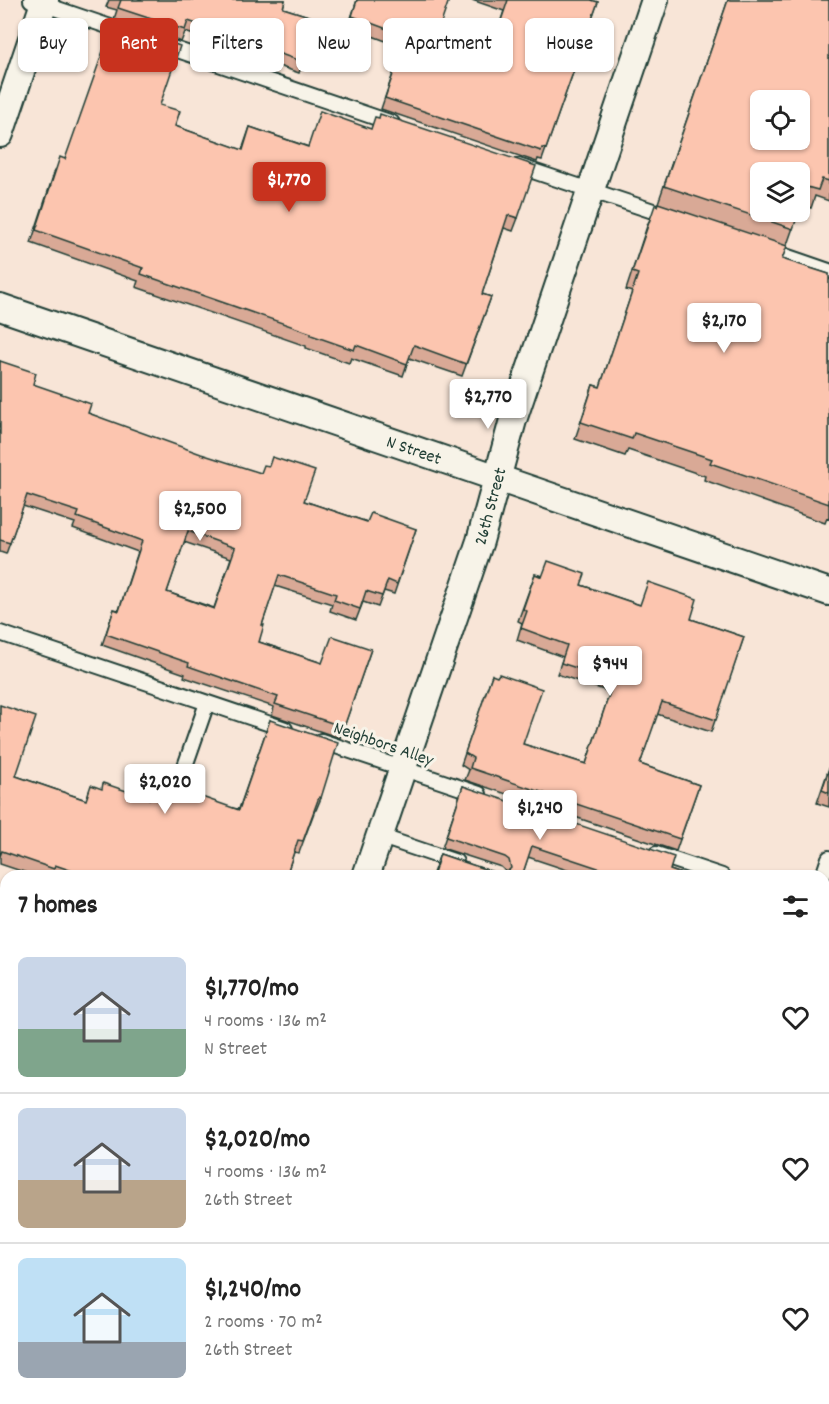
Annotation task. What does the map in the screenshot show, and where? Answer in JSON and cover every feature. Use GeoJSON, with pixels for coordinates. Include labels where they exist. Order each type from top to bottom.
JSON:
{"type":"FeatureCollection","features":[{"type":"Feature","properties":{"kind":"street","name":"26th Street"},"geometry":{"type":"LineString","coordinates":[[368,870],[480,541],[517,409],[655,0]]}},
{"type":"Feature","properties":{"kind":"street"},"geometry":{"type":"LineString","coordinates":[[0,134],[40,2]]}},
{"type":"Feature","properties":{"kind":"street","name":"N Street"},"geometry":{"type":"LineString","coordinates":[[0,307],[829,592]]}},
{"type":"Feature","properties":{"kind":"lane"},"geometry":{"type":"LineString","coordinates":[[40,2],[403,126]]}},
{"type":"Feature","properties":{"kind":"lane"},"geometry":{"type":"LineString","coordinates":[[503,160],[686,222]]}},
{"type":"Feature","properties":{"kind":"lane"},"geometry":{"type":"LineString","coordinates":[[752,245],[829,271]]}},
{"type":"Feature","properties":{"kind":"lane","name":"Neighbors Alley"},"geometry":{"type":"LineString","coordinates":[[0,633],[492,799]]}},
{"type":"Feature","properties":{"kind":"lane"},"geometry":{"type":"LineString","coordinates":[[176,792],[207,703]]}},
{"type":"Feature","properties":{"kind":"lane"},"geometry":{"type":"LineString","coordinates":[[379,836],[466,865]]}},
{"type":"Feature","properties":{"kind":"lane"},"geometry":{"type":"LineString","coordinates":[[645,850],[704,870]]}},
{"type":"Feature","properties":{"kind":"building"},"geometry":{"type":"Polygon","coordinates":[[[121,0],[285,0],[283,8],[315,18],[296,18],[296,60],[284,55],[284,18],[190,18],[185,30],[178,28],[178,18],[148,18],[118,8],[121,0]]]}},
{"type":"Feature","properties":{"kind":"building"},"geometry":{"type":"Polygon","coordinates":[[[357,0],[449,0],[443,18],[383,18],[383,27],[371,23],[371,18],[352,16],[357,0]]]}},
{"type":"Feature","properties":{"kind":"building"},"geometry":{"type":"Polygon","coordinates":[[[508,0],[591,0],[598,2],[592,18],[525,18],[525,72],[573,72],[546,149],[542,148],[541,151],[385,98],[394,72],[513,72],[513,18],[502,18],[508,0]]]}},
{"type":"Feature","properties":{"kind":"building"},"geometry":{"type":"Polygon","coordinates":[[[728,0],[829,0],[829,181],[822,179],[818,190],[810,188],[810,162],[750,162],[750,215],[664,186],[728,0]]]}},
{"type":"Feature","properties":{"kind":"building"},"geometry":{"type":"Polygon","coordinates":[[[100,60],[100,72],[171,72],[160,105],[180,111],[175,126],[243,150],[250,127],[308,147],[320,111],[371,129],[375,117],[379,118],[380,114],[536,166],[518,218],[508,215],[482,294],[491,297],[466,364],[414,345],[407,364],[356,345],[354,350],[141,274],[143,268],[36,230],[60,157],[65,159],[100,60]]]}},
{"type":"Feature","properties":{"kind":"building"},"geometry":{"type":"Polygon","coordinates":[[[658,203],[787,246],[782,259],[829,274],[829,504],[710,463],[712,459],[634,433],[632,439],[581,422],[593,385],[600,387],[638,274],[632,272],[655,205],[657,206],[658,203]]]}},
{"type":"Feature","properties":{"kind":"building"},"geometry":{"type":"Polygon","coordinates":[[[772,222],[795,222],[793,229],[772,222]]]}},
{"type":"Feature","properties":{"kind":"building"},"geometry":{"type":"Polygon","coordinates":[[[0,361],[36,373],[33,384],[91,404],[88,413],[201,454],[261,473],[264,465],[269,466],[272,457],[315,471],[304,501],[367,522],[371,513],[416,529],[397,584],[388,580],[382,596],[366,591],[360,609],[334,600],[336,594],[279,575],[262,625],[264,625],[259,642],[322,663],[332,636],[371,649],[344,727],[275,704],[278,697],[188,666],[189,663],[106,634],[114,609],[119,611],[142,541],[77,517],[79,512],[27,495],[10,543],[0,540],[0,361]],[[188,531],[167,592],[214,609],[235,548],[188,531]]]}},
{"type":"Feature","properties":{"kind":"building"},"geometry":{"type":"Polygon","coordinates":[[[548,561],[585,574],[581,585],[640,605],[648,582],[697,599],[691,619],[744,637],[716,720],[662,702],[640,764],[699,785],[680,839],[470,768],[473,758],[465,753],[492,675],[497,677],[499,674],[542,689],[523,744],[586,764],[614,680],[561,663],[567,645],[521,628],[527,611],[523,609],[535,574],[542,577],[548,561]]]}},
{"type":"Feature","properties":{"kind":"building"},"geometry":{"type":"Polygon","coordinates":[[[0,705],[36,717],[16,776],[86,800],[91,785],[102,789],[103,783],[150,799],[154,788],[160,789],[162,783],[239,810],[270,720],[338,743],[321,798],[319,797],[303,841],[298,840],[288,870],[70,870],[55,865],[54,869],[2,851],[0,856],[0,705]]]}},
{"type":"Feature","properties":{"kind":"building"},"geometry":{"type":"Polygon","coordinates":[[[829,769],[829,793],[822,790],[829,769]]]}},
{"type":"Feature","properties":{"kind":"building"},"geometry":{"type":"Polygon","coordinates":[[[463,786],[674,857],[670,870],[604,870],[532,846],[524,870],[509,870],[511,868],[509,860],[505,857],[446,837],[463,786]]]}},
{"type":"Feature","properties":{"kind":"building"},"geometry":{"type":"Polygon","coordinates":[[[440,854],[487,870],[435,870],[440,854]]]}}]}
